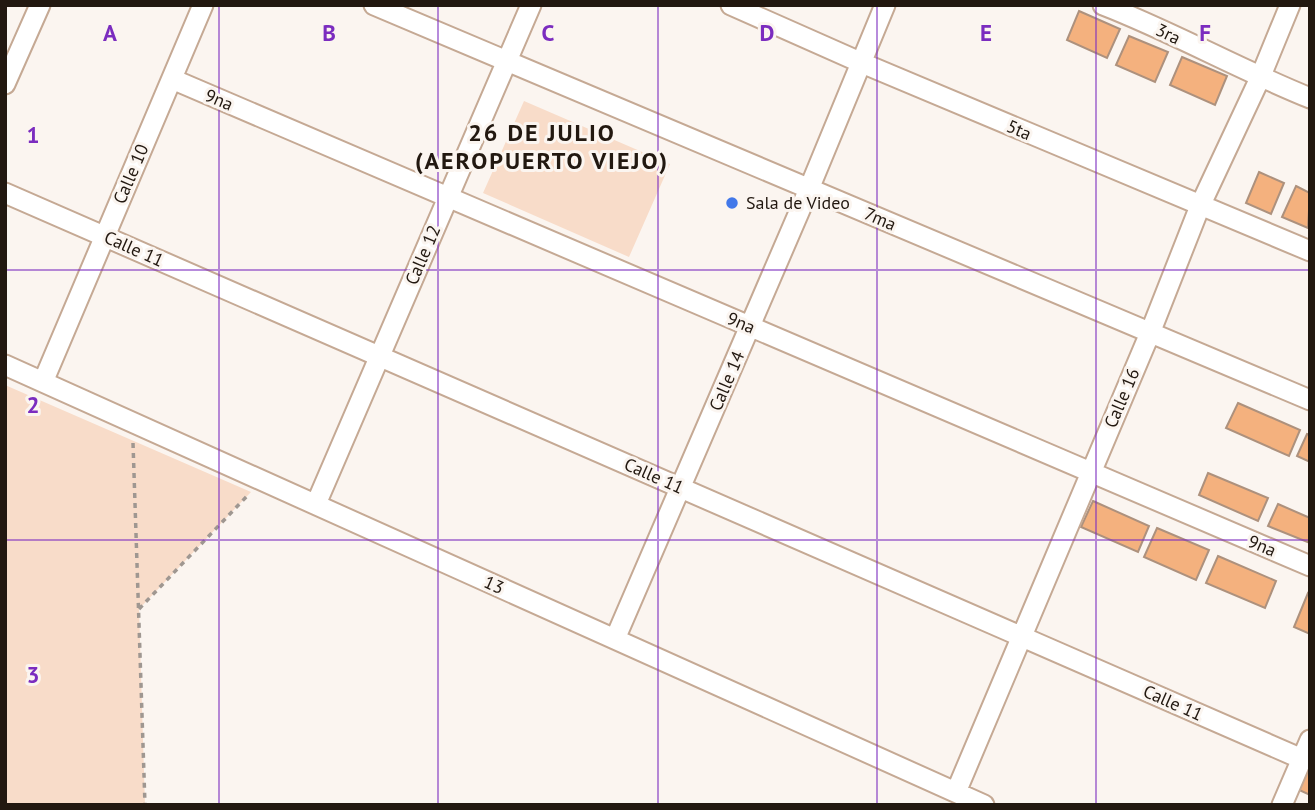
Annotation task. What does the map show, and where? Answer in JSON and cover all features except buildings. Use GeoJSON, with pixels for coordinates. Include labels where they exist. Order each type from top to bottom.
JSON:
{"type":"FeatureCollection","features":[{"type":"Feature","properties":{"kind":"street"},"geometry":{"type":"LineString","coordinates":[[5,84],[40,5]]}},
{"type":"Feature","properties":{"kind":"street","name":"Calle 10"},"geometry":{"type":"LineString","coordinates":[[43,382],[203,5]]}},
{"type":"Feature","properties":{"kind":"street","name":"7ma"},"geometry":{"type":"LineString","coordinates":[[374,5],[1310,400]]}},
{"type":"Feature","properties":{"kind":"street","name":"Calle 12"},"geometry":{"type":"LineString","coordinates":[[316,504],[530,5]]}},
{"type":"Feature","properties":{"kind":"street","name":"5ta"},"geometry":{"type":"LineString","coordinates":[[730,5],[1310,251]]}},
{"type":"Feature","properties":{"kind":"street","name":"Calle 14"},"geometry":{"type":"LineString","coordinates":[[615,639],[809,189],[885,5]]}},
{"type":"Feature","properties":{"kind":"street","name":"3ra"},"geometry":{"type":"LineString","coordinates":[[1103,5],[1134,11],[1260,78],[1310,98]]}},
{"type":"Feature","properties":{"kind":"street","name":"Calle 16"},"geometry":{"type":"LineString","coordinates":[[956,792],[1150,333],[1200,206],[1260,78],[1290,5]]}},
{"type":"Feature","properties":{"kind":"street","name":"9na"},"geometry":{"type":"LineString","coordinates":[[172,79],[1310,566]]}},
{"type":"Feature","properties":{"kind":"street","name":"Calle 11"},"geometry":{"type":"LineString","coordinates":[[5,193],[1302,759]]}},
{"type":"Feature","properties":{"kind":"street","name":"13"},"geometry":{"type":"LineString","coordinates":[[5,365],[984,805]]}},
{"type":"Feature","properties":{"kind":"street"},"geometry":{"type":"LineString","coordinates":[[1288,803],[1310,740]]}},
{"type":"Feature","properties":{"kind":"path"},"geometry":{"type":"LineString","coordinates":[[133,422],[145,805]]}},
{"type":"Feature","properties":{"kind":"path"},"geometry":{"type":"LineString","coordinates":[[139,609],[251,492]]}},
{"type":"Feature","properties":{"kind":"shaded area"},"geometry":{"type":"Polygon","coordinates":[[[524,101],[670,164],[629,257],[483,193],[524,101]]]}},
{"type":"Feature","properties":{"kind":"shaded area"},"geometry":{"type":"Polygon","coordinates":[[[5,385],[251,492],[139,609],[145,805],[5,805],[5,385]]]}},
{"type":"Feature","properties":{"kind":"place","name":"Sala de Video"},"geometry":{"type":"Point","coordinates":[732,203]}},
{"type":"Feature","properties":{"kind":"district","name":"26 DE JULIO (AEROPUERTO VIEJO)"},"geometry":{"type":"Point","coordinates":[542,147]}}]}
